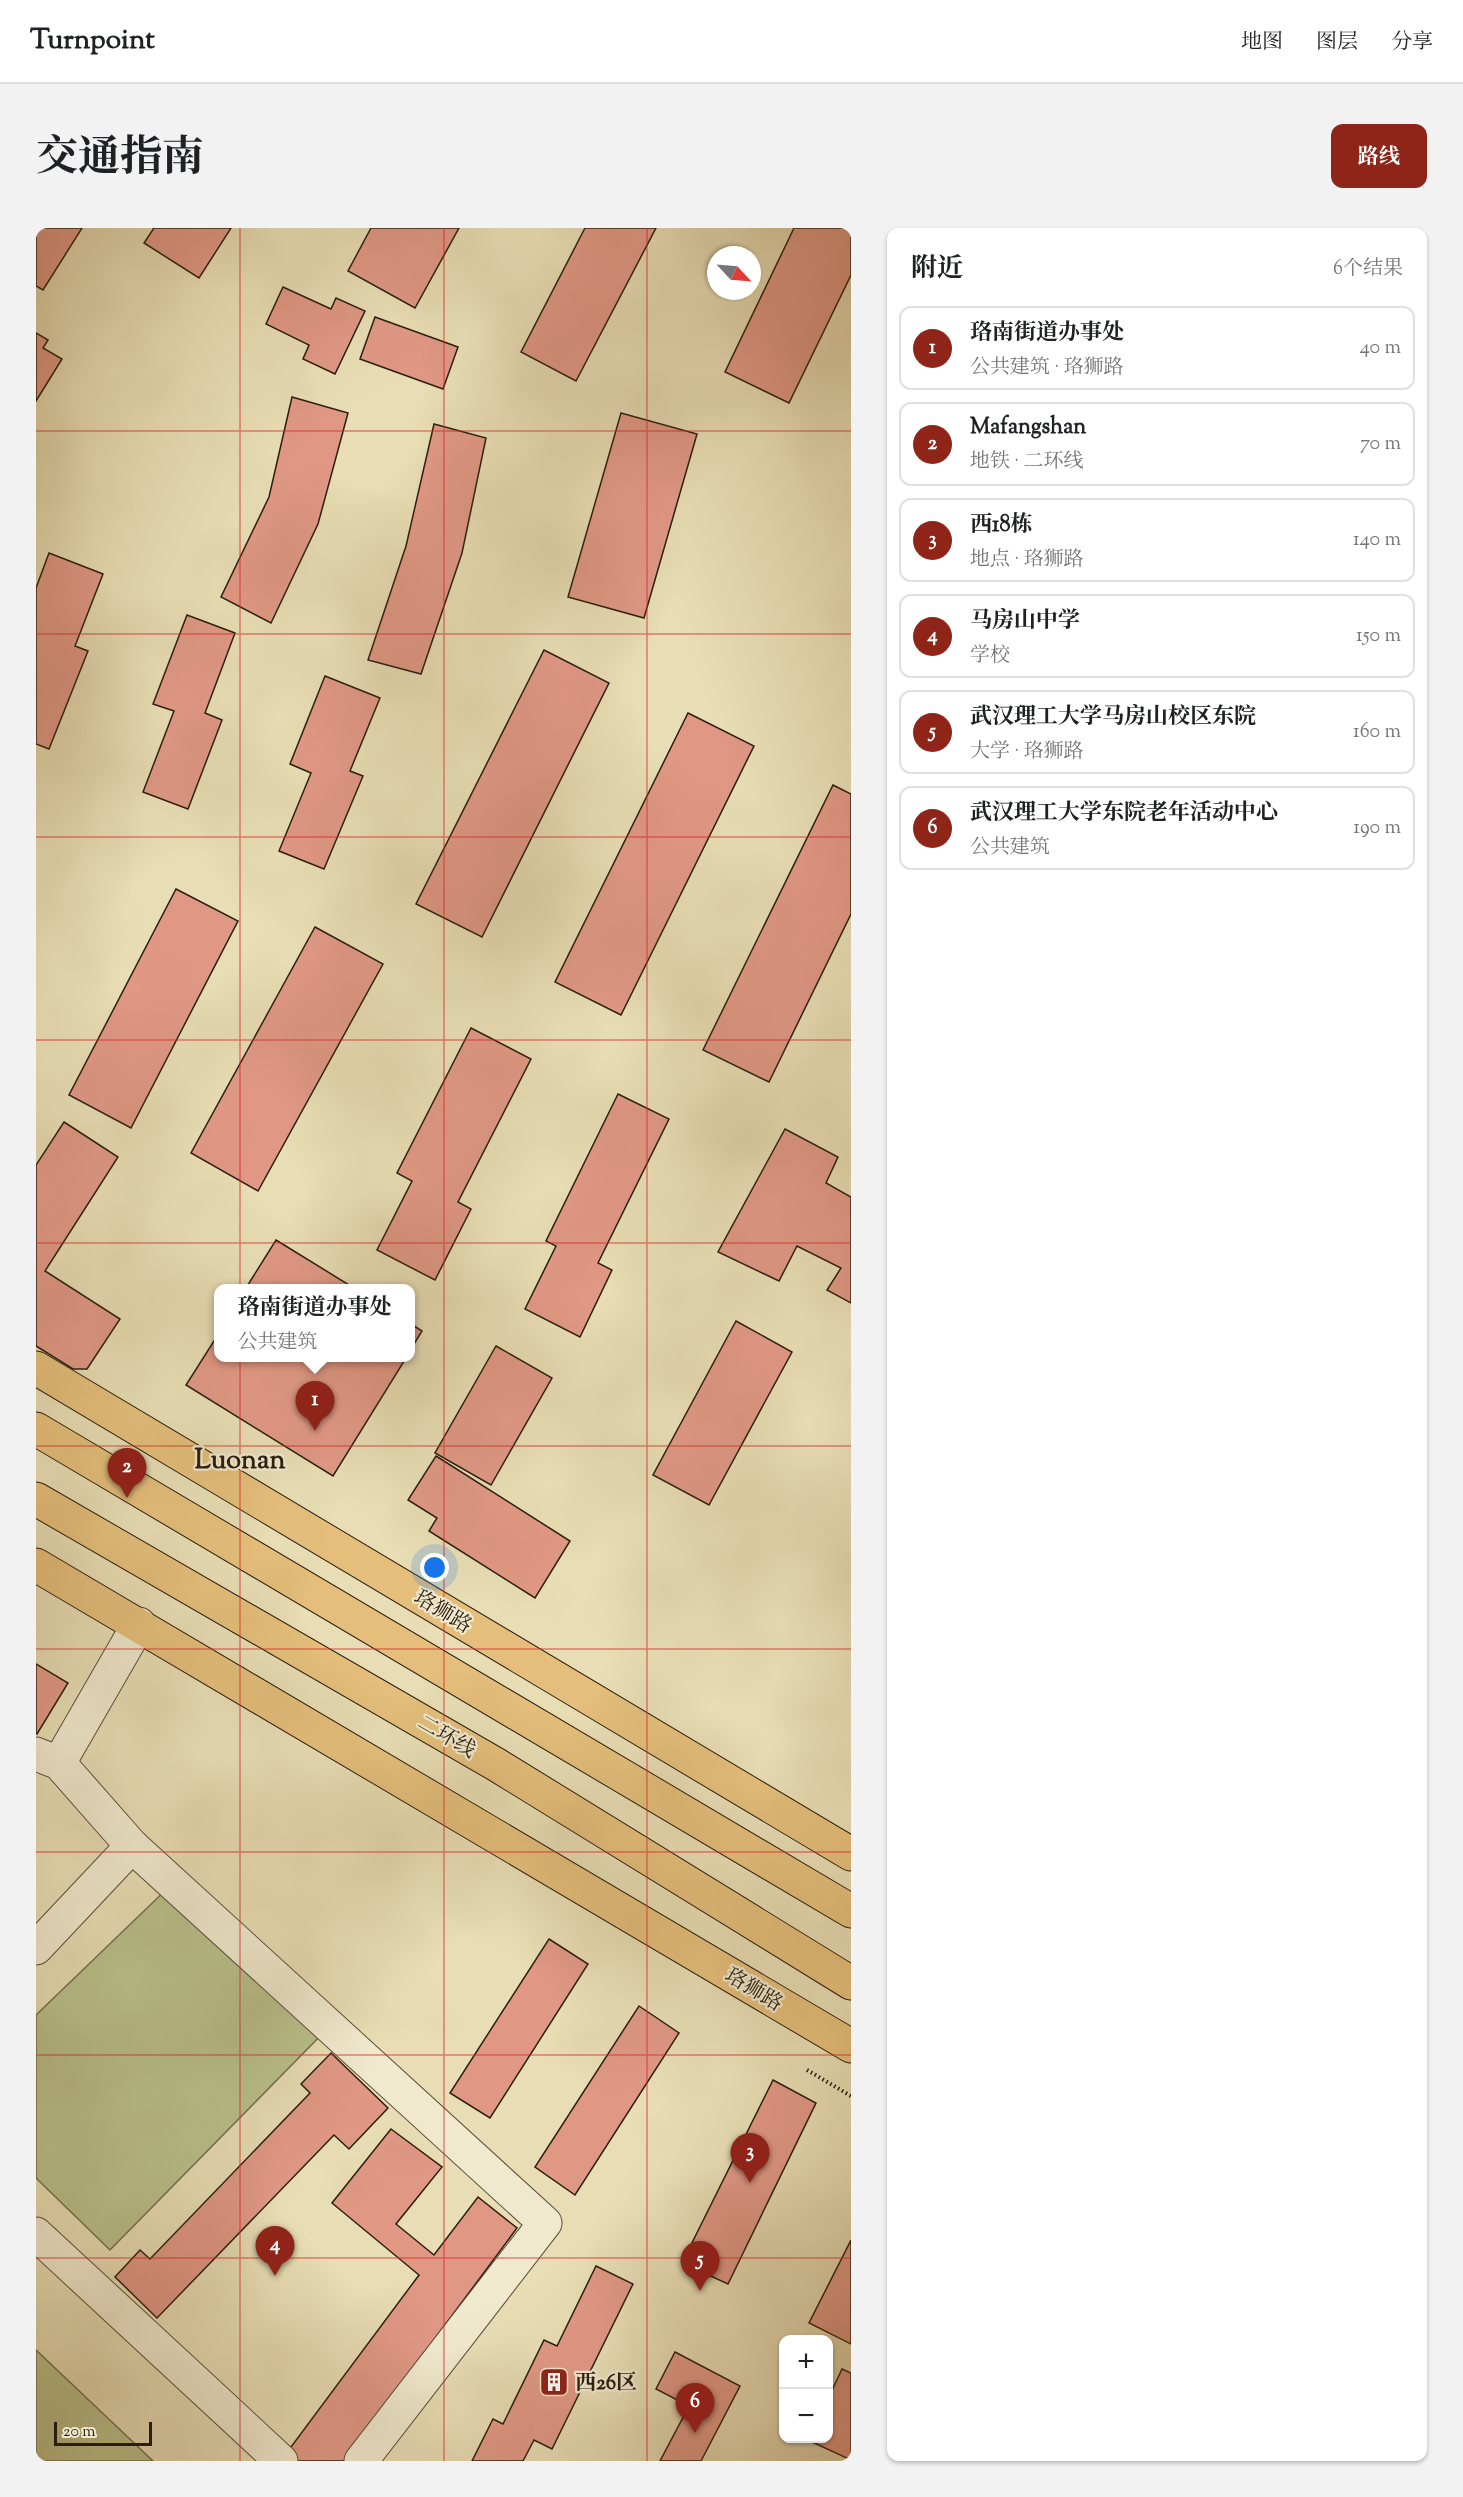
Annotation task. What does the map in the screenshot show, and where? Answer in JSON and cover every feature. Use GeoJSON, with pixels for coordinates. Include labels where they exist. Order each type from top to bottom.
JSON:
{"type":"FeatureCollection","features":[{"type":"Feature","properties":{"kind":"main road","name":"珞狮路"},"geometry":{"type":"LineString","coordinates":[[36,1368],[851,1854]]}},
{"type":"Feature","properties":{"kind":"main road"},"geometry":{"type":"LineString","coordinates":[[36,1429],[851,1911]]}},
{"type":"Feature","properties":{"kind":"main road","name":"二环线"},"geometry":{"type":"LineString","coordinates":[[36,1499],[497,1765],[851,1983]]}},
{"type":"Feature","properties":{"kind":"main road","name":"珞狮路"},"geometry":{"type":"LineString","coordinates":[[36,1565],[851,2046]]}},
{"type":"Feature","properties":{"kind":"lane"},"geometry":{"type":"LineString","coordinates":[[139,1624],[48,1758],[132,1846],[544,2223],[362,2461]]}},
{"type":"Feature","properties":{"kind":"lane"},"geometry":{"type":"LineString","coordinates":[[36,1948],[132,1846]]}},
{"type":"Feature","properties":{"kind":"lane"},"geometry":{"type":"LineString","coordinates":[[36,2234],[281,2461]]}},
{"type":"Feature","properties":{"kind":"path"},"geometry":{"type":"LineString","coordinates":[[807,2070],[851,2096]]}},
{"type":"Feature","properties":{"kind":"green space"},"geometry":{"type":"Polygon","coordinates":[[[172,1884],[329,2027],[110,2250],[36,2178],[36,2015],[172,1884]]]}},
{"type":"Feature","properties":{"kind":"green space"},"geometry":{"type":"Polygon","coordinates":[[[36,2350],[153,2461],[36,2461],[36,2350]]]}},
{"type":"Feature","properties":{"kind":"building"},"geometry":{"type":"Polygon","coordinates":[[[36,228],[82,228],[43,290],[36,286],[36,228]]]}},
{"type":"Feature","properties":{"kind":"building"},"geometry":{"type":"Polygon","coordinates":[[[154,228],[231,228],[199,278],[144,243],[154,228]]]}},
{"type":"Feature","properties":{"kind":"building"},"geometry":{"type":"Polygon","coordinates":[[[371,228],[459,228],[415,308],[348,271],[371,228]]]}},
{"type":"Feature","properties":{"kind":"building"},"geometry":{"type":"Polygon","coordinates":[[[585,228],[656,228],[576,381],[521,352],[585,228]]]}},
{"type":"Feature","properties":{"kind":"building"},"geometry":{"type":"Polygon","coordinates":[[[794,228],[851,228],[851,275],[789,403],[725,372],[794,228]]]}},
{"type":"Feature","properties":{"kind":"building"},"geometry":{"type":"Polygon","coordinates":[[[283,287],[331,309],[336,298],[365,311],[335,374],[303,359],[309,345],[266,324],[283,287]]]}},
{"type":"Feature","properties":{"kind":"building"},"geometry":{"type":"Polygon","coordinates":[[[375,317],[458,347],[443,389],[360,359],[375,317]]]}},
{"type":"Feature","properties":{"kind":"building"},"geometry":{"type":"Polygon","coordinates":[[[36,333],[48,340],[43,348],[62,359],[36,401],[36,333]]]}},
{"type":"Feature","properties":{"kind":"building"},"geometry":{"type":"Polygon","coordinates":[[[292,397],[348,413],[318,524],[271,623],[221,597],[269,497],[292,397]]]}},
{"type":"Feature","properties":{"kind":"building"},"geometry":{"type":"Polygon","coordinates":[[[621,413],[697,434],[644,618],[568,597],[621,413]]]}},
{"type":"Feature","properties":{"kind":"building"},"geometry":{"type":"Polygon","coordinates":[[[434,424],[486,438],[462,553],[421,674],[368,660],[406,546],[434,424]]]}},
{"type":"Feature","properties":{"kind":"building"},"geometry":{"type":"Polygon","coordinates":[[[49,553],[103,574],[75,646],[88,651],[49,749],[36,744],[36,588],[49,553]]]}},
{"type":"Feature","properties":{"kind":"building"},"geometry":{"type":"Polygon","coordinates":[[[187,615],[235,633],[205,713],[222,720],[188,809],[143,792],[174,711],[153,704],[187,615]]]}},
{"type":"Feature","properties":{"kind":"building"},"geometry":{"type":"Polygon","coordinates":[[[544,650],[609,683],[482,937],[416,904],[544,650]]]}},
{"type":"Feature","properties":{"kind":"building"},"geometry":{"type":"Polygon","coordinates":[[[325,676],[380,698],[350,771],[363,776],[324,869],[279,851],[311,773],[290,764],[325,676]]]}},
{"type":"Feature","properties":{"kind":"building"},"geometry":{"type":"Polygon","coordinates":[[[688,713],[754,746],[621,1015],[555,982],[688,713]]]}},
{"type":"Feature","properties":{"kind":"building"},"geometry":{"type":"Polygon","coordinates":[[[833,785],[851,794],[851,914],[769,1082],[703,1050],[833,785]]]}},
{"type":"Feature","properties":{"kind":"building"},"geometry":{"type":"Polygon","coordinates":[[[176,889],[238,921],[131,1128],[69,1095],[176,889]]]}},
{"type":"Feature","properties":{"kind":"building"},"geometry":{"type":"Polygon","coordinates":[[[315,927],[383,964],[258,1191],[191,1153],[315,927]]]}},
{"type":"Feature","properties":{"kind":"building"},"geometry":{"type":"Polygon","coordinates":[[[471,1028],[531,1059],[458,1202],[471,1209],[435,1280],[377,1250],[412,1181],[397,1173],[471,1028]]]}},
{"type":"Feature","properties":{"kind":"building"},"geometry":{"type":"Polygon","coordinates":[[[618,1094],[669,1119],[598,1263],[612,1270],[580,1337],[525,1309],[556,1246],[546,1241],[618,1094]]]}},
{"type":"Feature","properties":{"kind":"building"},"geometry":{"type":"Polygon","coordinates":[[[64,1122],[118,1157],[45,1271],[120,1319],[87,1369],[73,1369],[36,1346],[36,1165],[64,1122]]]}},
{"type":"Feature","properties":{"kind":"building"},"geometry":{"type":"Polygon","coordinates":[[[785,1129],[838,1157],[826,1183],[851,1197],[851,1303],[827,1290],[841,1268],[797,1246],[779,1281],[718,1252],[785,1129]]]}},
{"type":"Feature","properties":{"kind":"building"},"geometry":{"type":"Polygon","coordinates":[[[276,1240],[348,1284],[248,1284],[276,1240]]]}},
{"type":"Feature","properties":{"kind":"building"},"geometry":{"type":"Polygon","coordinates":[[[736,1321],[792,1352],[709,1505],[653,1475],[736,1321]]]}},
{"type":"Feature","properties":{"kind":"building"},"geometry":{"type":"Polygon","coordinates":[[[415,1327],[422,1331],[415,1342],[415,1327]]]}},
{"type":"Feature","properties":{"kind":"building"},"geometry":{"type":"Polygon","coordinates":[[[214,1341],[214,1362],[404,1362],[333,1476],[186,1385],[214,1341]]]}},
{"type":"Feature","properties":{"kind":"building"},"geometry":{"type":"Polygon","coordinates":[[[496,1346],[552,1378],[491,1485],[435,1453],[496,1346]]]}},
{"type":"Feature","properties":{"kind":"building"},"geometry":{"type":"Polygon","coordinates":[[[436,1456],[570,1541],[535,1598],[429,1531],[437,1518],[408,1500],[436,1456]]]}},
{"type":"Feature","properties":{"kind":"building"},"geometry":{"type":"Polygon","coordinates":[[[36,1664],[68,1683],[37,1734],[36,1733],[36,1664]]]}},
{"type":"Feature","properties":{"kind":"building"},"geometry":{"type":"Polygon","coordinates":[[[549,1939],[588,1964],[490,2118],[450,2093],[549,1939]]]}},
{"type":"Feature","properties":{"kind":"building"},"geometry":{"type":"Polygon","coordinates":[[[639,2006],[679,2033],[575,2195],[535,2167],[639,2006]]]}},
{"type":"Feature","properties":{"kind":"building"},"geometry":{"type":"Polygon","coordinates":[[[331,2053],[388,2108],[349,2149],[334,2135],[157,2318],[115,2277],[140,2250],[150,2259],[310,2093],[301,2084],[331,2053]]]}},
{"type":"Feature","properties":{"kind":"building"},"geometry":{"type":"Polygon","coordinates":[[[773,2080],[816,2103],[728,2284],[682,2263],[773,2080]]]}},
{"type":"Feature","properties":{"kind":"building"},"geometry":{"type":"Polygon","coordinates":[[[391,2129],[442,2167],[396,2224],[434,2255],[478,2197],[517,2228],[344,2461],[294,2461],[285,2455],[419,2275],[332,2203],[391,2129]]]}},
{"type":"Feature","properties":{"kind":"building"},"geometry":{"type":"Polygon","coordinates":[[[851,2240],[851,2344],[809,2323],[851,2240]]]}},
{"type":"Feature","properties":{"kind":"building","name":"西26区"},"geometry":{"type":"Polygon","coordinates":[[[596,2266],[633,2284],[552,2449],[534,2440],[523,2461],[472,2461],[493,2419],[503,2424],[544,2340],[557,2346],[596,2266]]]}},
{"type":"Feature","properties":{"kind":"building"},"geometry":{"type":"Polygon","coordinates":[[[675,2352],[740,2386],[701,2461],[660,2461],[689,2406],[656,2389],[675,2352]]]}},
{"type":"Feature","properties":{"kind":"building"},"geometry":{"type":"Polygon","coordinates":[[[842,2369],[851,2373],[851,2460],[814,2443],[833,2443],[833,2388],[842,2369]]]}},
{"type":"Feature","properties":{"kind":"place","name":"珞南街道办事处"},"geometry":{"type":"Point","coordinates":[315,1431]}},
{"type":"Feature","properties":{"kind":"place","name":"Mafangshan"},"geometry":{"type":"Point","coordinates":[127,1498]}},
{"type":"Feature","properties":{"kind":"place","name":"西18栋"},"geometry":{"type":"Point","coordinates":[750,2183]}},
{"type":"Feature","properties":{"kind":"place","name":"马房山中学"},"geometry":{"type":"Point","coordinates":[275,2276]}},
{"type":"Feature","properties":{"kind":"place","name":"武汉理工大学马房山校区东院"},"geometry":{"type":"Point","coordinates":[700,2291]}},
{"type":"Feature","properties":{"kind":"place","name":"西26区"},"geometry":{"type":"Point","coordinates":[554,2382]}},
{"type":"Feature","properties":{"kind":"place","name":"武汉理工大学东院老年活动中心"},"geometry":{"type":"Point","coordinates":[695,2433]}},
{"type":"Feature","properties":{"kind":"district","name":"Luonan"},"geometry":{"type":"Point","coordinates":[240,1459]}}]}
